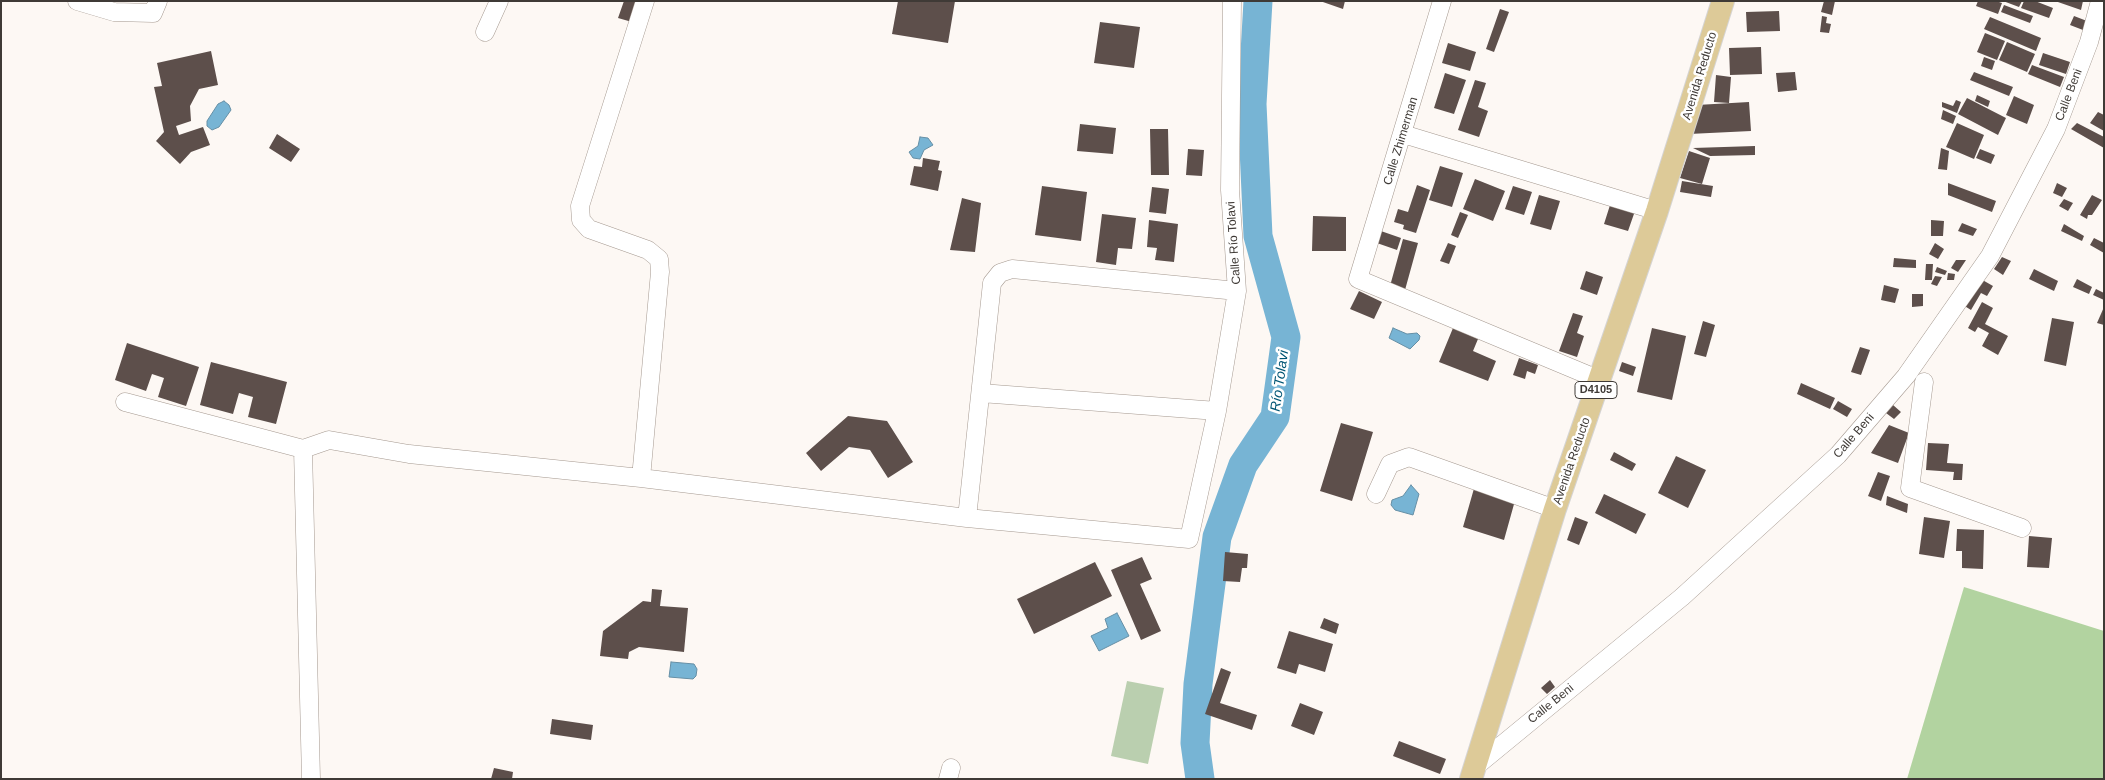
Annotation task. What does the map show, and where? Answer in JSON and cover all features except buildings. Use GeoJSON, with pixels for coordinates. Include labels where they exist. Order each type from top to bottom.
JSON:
{"type":"FeatureCollection","features":[{"type":"Feature","properties":{"kind":"main road","name":"Avenida Reducto"},"geometry":{"type":"LineString","coordinates":[[1473,773],[1555,509],[1657,211],[1723,1]]}},
{"type":"Feature","properties":{"kind":"street"},"geometry":{"type":"LineString","coordinates":[[77,1],[114,12],[156,7]]}},
{"type":"Feature","properties":{"kind":"street"},"geometry":{"type":"LineString","coordinates":[[485,32],[499,1]]}},
{"type":"Feature","properties":{"kind":"street"},"geometry":{"type":"LineString","coordinates":[[641,478],[660,272],[658,259],[648,250],[589,229],[581,220],[580,206],[645,1]]}},
{"type":"Feature","properties":{"kind":"street","name":"Calle Río Tolavi"},"geometry":{"type":"LineString","coordinates":[[967,518],[1189,539],[1217,411],[1237,291],[1230,190],[1232,1]]}},
{"type":"Feature","properties":{"kind":"street","name":"Calle Zhimerman"},"geometry":{"type":"LineString","coordinates":[[1442,1],[1358,279],[1600,380]]}},
{"type":"Feature","properties":{"kind":"street","name":"Calle Beni"},"geometry":{"type":"LineString","coordinates":[[1473,773],[1682,597],[1831,462],[1906,376],[1990,256],[2056,129],[2096,44],[2100,1]]}},
{"type":"Feature","properties":{"kind":"street"},"geometry":{"type":"LineString","coordinates":[[1403,134],[1657,211]]}},
{"type":"Feature","properties":{"kind":"street"},"geometry":{"type":"LineString","coordinates":[[125,402],[303,449],[329,440],[409,454],[641,478],[967,518],[992,283],[1000,273],[1012,270],[1237,291]]}},
{"type":"Feature","properties":{"kind":"street"},"geometry":{"type":"LineString","coordinates":[[1924,382],[1910,488],[2022,528]]}},
{"type":"Feature","properties":{"kind":"street"},"geometry":{"type":"LineString","coordinates":[[981,394],[1217,411]]}},
{"type":"Feature","properties":{"kind":"street"},"geometry":{"type":"LineString","coordinates":[[303,449],[311,779]]}},
{"type":"Feature","properties":{"kind":"street"},"geometry":{"type":"LineString","coordinates":[[1376,494],[1390,464],[1409,457],[1555,509]]}},
{"type":"Feature","properties":{"kind":"green space"},"geometry":{"type":"Polygon","coordinates":[[[1964,587],[2104,631],[2104,779],[1907,779],[1964,587]]]}},
{"type":"Feature","properties":{"kind":"green space"},"geometry":{"type":"Polygon","coordinates":[[[1127,681],[1164,688],[1148,764],[1111,756],[1127,681]]]}},
{"type":"Feature","properties":{"kind":"water"},"geometry":{"type":"Polygon","coordinates":[[[224,101],[231,110],[219,127],[212,130],[207,126],[207,121],[218,104],[224,101]]]}},
{"type":"Feature","properties":{"kind":"water"},"geometry":{"type":"Polygon","coordinates":[[[920,137],[928,138],[933,145],[924,150],[920,159],[913,158],[909,152],[918,146],[920,137]]]}},
{"type":"Feature","properties":{"kind":"water"},"geometry":{"type":"Polygon","coordinates":[[[1393,328],[1407,334],[1417,333],[1420,336],[1419,340],[1410,349],[1389,338],[1393,328]]]}},
{"type":"Feature","properties":{"kind":"water"},"geometry":{"type":"Polygon","coordinates":[[[1411,485],[1419,494],[1413,515],[1395,510],[1391,505],[1392,500],[1403,496],[1411,485]]]}},
{"type":"Feature","properties":{"kind":"water"},"geometry":{"type":"Polygon","coordinates":[[[1117,613],[1129,636],[1099,651],[1091,636],[1108,628],[1105,619],[1117,613]]]}},
{"type":"Feature","properties":{"kind":"water"},"geometry":{"type":"Polygon","coordinates":[[[671,662],[694,664],[697,669],[696,676],[693,679],[669,677],[671,662]]]}},
{"type":"Feature","properties":{"kind":"waterway","name":"Río Tolavi"},"geometry":{"type":"LineString","coordinates":[[1200,779],[1195,743],[1198,684],[1217,537],[1243,465],[1275,417],[1286,337],[1258,236],[1252,104],[1258,1]]}}]}
